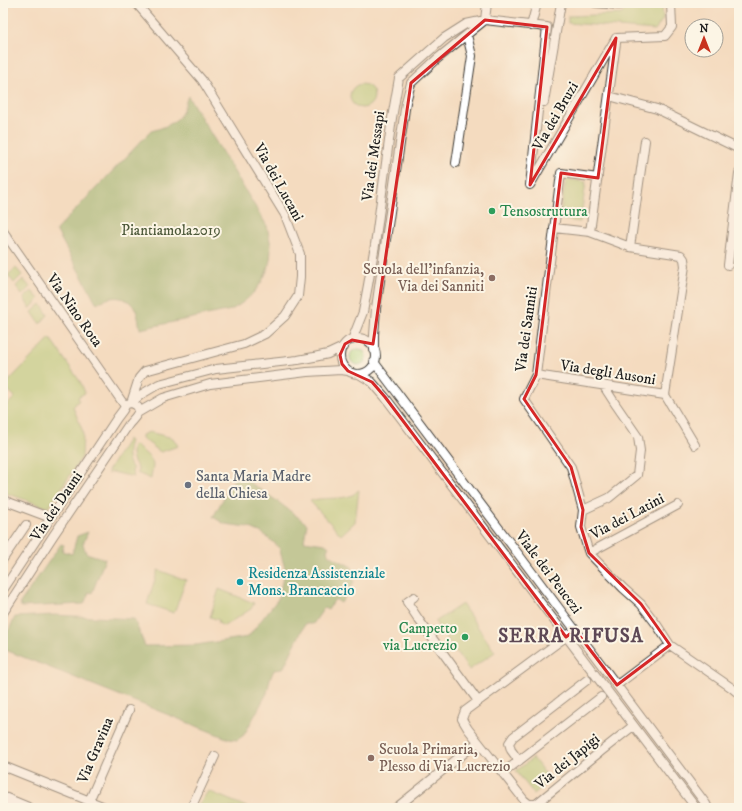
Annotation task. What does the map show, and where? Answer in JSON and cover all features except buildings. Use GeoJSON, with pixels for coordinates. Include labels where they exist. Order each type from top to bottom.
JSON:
{"type":"FeatureCollection","features":[{"type":"Feature","properties":{"kind":"main road"},"geometry":{"type":"LineString","coordinates":[[3,798],[27,808]]}},
{"type":"Feature","properties":{"kind":"street","name":"Via dei Lucani"},"geometry":{"type":"LineString","coordinates":[[136,3],[202,80],[285,215],[300,254],[298,296],[285,316],[265,334],[244,344],[145,372],[139,378]]}},
{"type":"Feature","properties":{"kind":"street"},"geometry":{"type":"LineString","coordinates":[[485,20],[487,3]]}},
{"type":"Feature","properties":{"kind":"street"},"geometry":{"type":"LineString","coordinates":[[531,26],[537,3]]}},
{"type":"Feature","properties":{"kind":"street"},"geometry":{"type":"LineString","coordinates":[[530,185],[561,3]]}},
{"type":"Feature","properties":{"kind":"street"},"geometry":{"type":"LineString","coordinates":[[595,3],[619,5],[619,3]]}},
{"type":"Feature","properties":{"kind":"street"},"geometry":{"type":"LineString","coordinates":[[590,232],[616,38],[665,36],[672,27],[671,3]]}},
{"type":"Feature","properties":{"kind":"street","name":"Via dei Bruzi"},"geometry":{"type":"LineString","coordinates":[[485,20],[547,27],[530,185]]}},
{"type":"Feature","properties":{"kind":"street","name":"Via dei Messapi"},"geometry":{"type":"LineString","coordinates":[[374,350],[376,308],[379,286],[406,102],[411,83],[438,58],[485,20]]}},
{"type":"Feature","properties":{"kind":"street","name":"Via dei Messapi"},"geometry":{"type":"LineString","coordinates":[[352,340],[362,312],[368,285],[399,78],[444,38],[466,24],[485,20]]}},
{"type":"Feature","properties":{"kind":"street"},"geometry":{"type":"LineString","coordinates":[[456,163],[472,56],[466,36]]}},
{"type":"Feature","properties":{"kind":"street","name":"Via dei Bruzi"},"geometry":{"type":"LineString","coordinates":[[530,185],[616,38]]}},
{"type":"Feature","properties":{"kind":"street"},"geometry":{"type":"LineString","coordinates":[[609,96],[657,108],[739,149]]}},
{"type":"Feature","properties":{"kind":"street"},"geometry":{"type":"LineString","coordinates":[[391,127],[402,128]]}},
{"type":"Feature","properties":{"kind":"street"},"geometry":{"type":"LineString","coordinates":[[630,247],[646,141]]}},
{"type":"Feature","properties":{"kind":"street"},"geometry":{"type":"LineString","coordinates":[[385,170],[396,171]]}},
{"type":"Feature","properties":{"kind":"street","name":"Via dei Sanniti"},"geometry":{"type":"LineString","coordinates":[[598,178],[561,173],[536,375],[524,399],[571,467],[583,510],[580,527],[589,553],[641,604],[670,645],[739,694]]}},
{"type":"Feature","properties":{"kind":"street"},"geometry":{"type":"LineString","coordinates":[[728,265],[739,174]]}},
{"type":"Feature","properties":{"kind":"street"},"geometry":{"type":"LineString","coordinates":[[554,228],[590,232],[630,247],[681,255],[684,259],[665,395]]}},
{"type":"Feature","properties":{"kind":"street","name":"Via Nino Rota"},"geometry":{"type":"LineString","coordinates":[[3,231],[126,406]]}},
{"type":"Feature","properties":{"kind":"street"},"geometry":{"type":"LineString","coordinates":[[368,285],[379,286]]}},
{"type":"Feature","properties":{"kind":"street"},"geometry":{"type":"LineString","coordinates":[[352,340],[363,340],[372,345],[375,358],[372,367],[368,371],[359,374],[348,372],[342,364],[340,355],[343,347],[347,342],[352,340]]}},
{"type":"Feature","properties":{"kind":"street","name":"Via dei Dauni"},"geometry":{"type":"LineString","coordinates":[[3,590],[117,418],[126,406],[142,394],[159,384],[216,369],[298,360],[328,354],[343,347]]}},
{"type":"Feature","properties":{"kind":"street"},"geometry":{"type":"LineString","coordinates":[[298,360],[300,373]]}},
{"type":"Feature","properties":{"kind":"street","name":"Viale dei Peucezi"},"geometry":{"type":"LineString","coordinates":[[374,362],[617,684],[708,808]]}},
{"type":"Feature","properties":{"kind":"street","name":"Via dei Dauni"},"geometry":{"type":"LineString","coordinates":[[3,614],[53,536],[137,414],[163,398],[210,384],[310,372],[341,370],[348,372]]}},
{"type":"Feature","properties":{"kind":"street","name":"Viale dei Peucezi"},"geometry":{"type":"LineString","coordinates":[[359,374],[372,382],[385,397],[696,808]]}},
{"type":"Feature","properties":{"kind":"street","name":"Via degli Ausoni"},"geometry":{"type":"LineString","coordinates":[[536,375],[665,395],[695,445]]}},
{"type":"Feature","properties":{"kind":"street"},"geometry":{"type":"LineString","coordinates":[[139,378],[141,385],[145,389],[150,389]]}},
{"type":"Feature","properties":{"kind":"street"},"geometry":{"type":"LineString","coordinates":[[126,406],[136,405],[138,407],[137,414],[131,418],[125,415],[126,406],[139,378]]}},
{"type":"Feature","properties":{"kind":"street"},"geometry":{"type":"LineString","coordinates":[[583,510],[609,498],[636,474],[640,452],[638,437],[603,385]]}},
{"type":"Feature","properties":{"kind":"street"},"geometry":{"type":"LineString","coordinates":[[458,494],[467,487]]}},
{"type":"Feature","properties":{"kind":"street"},"geometry":{"type":"LineString","coordinates":[[3,500],[51,518]]}},
{"type":"Feature","properties":{"kind":"street","name":"Via dei Latini"},"geometry":{"type":"LineString","coordinates":[[589,553],[678,505]]}},
{"type":"Feature","properties":{"kind":"street"},"geometry":{"type":"LineString","coordinates":[[3,559],[26,525]]}},
{"type":"Feature","properties":{"kind":"street"},"geometry":{"type":"LineString","coordinates":[[43,531],[53,536]]}},
{"type":"Feature","properties":{"kind":"street"},"geometry":{"type":"LineString","coordinates":[[496,544],[505,536]]}},
{"type":"Feature","properties":{"kind":"street"},"geometry":{"type":"LineString","coordinates":[[414,597],[407,602],[478,702],[575,630]]}},
{"type":"Feature","properties":{"kind":"street"},"geometry":{"type":"LineString","coordinates":[[617,684],[670,645]]}},
{"type":"Feature","properties":{"kind":"street","name":"Via dei Japigi"},"geometry":{"type":"LineString","coordinates":[[519,761],[511,750],[509,743],[513,737],[587,680]]}},
{"type":"Feature","properties":{"kind":"street","name":"Via dei Japigi"},"geometry":{"type":"LineString","coordinates":[[503,773],[601,697]]}},
{"type":"Feature","properties":{"kind":"street","name":"Via dei Japigi"},"geometry":{"type":"LineString","coordinates":[[478,702],[465,711],[462,719],[468,729],[524,800],[530,804],[536,804],[590,760],[631,723]]}},
{"type":"Feature","properties":{"kind":"street","name":"Via Gravina"},"geometry":{"type":"LineString","coordinates":[[88,804],[128,710]]}},
{"type":"Feature","properties":{"kind":"street"},"geometry":{"type":"LineString","coordinates":[[631,723],[638,713]]}},
{"type":"Feature","properties":{"kind":"street"},"geometry":{"type":"LineString","coordinates":[[396,808],[478,742]]}},
{"type":"Feature","properties":{"kind":"street"},"geometry":{"type":"LineString","coordinates":[[191,808],[216,756]]}},
{"type":"Feature","properties":{"kind":"street","name":"Via Gravina"},"geometry":{"type":"LineString","coordinates":[[3,766],[88,804],[107,808]]}},
{"type":"Feature","properties":{"kind":"highlighted area"},"geometry":{"type":"Polygon","coordinates":[[[485,20],[547,27],[530,185],[616,38],[598,178],[561,173],[536,375],[524,399],[571,467],[583,510],[581,527],[589,553],[641,604],[670,645],[617,685],[575,630],[566,637],[385,397],[372,382],[348,371],[342,364],[340,355],[345,344],[352,340],[373,344],[411,83],[485,20]]]}},
{"type":"Feature","properties":{"kind":"green space"},"geometry":{"type":"Polygon","coordinates":[[[630,3],[662,3],[663,19],[655,30],[568,23],[568,16],[622,14],[630,3]]]}},
{"type":"Feature","properties":{"kind":"green space"},"geometry":{"type":"Polygon","coordinates":[[[362,84],[371,87],[374,96],[371,105],[362,108],[353,105],[350,96],[353,87],[362,84]]]}},
{"type":"Feature","properties":{"kind":"green space","name":"Piantiamola2019"},"geometry":{"type":"Polygon","coordinates":[[[188,96],[267,226],[271,252],[270,262],[262,282],[256,290],[248,298],[231,310],[140,329],[136,310],[128,301],[113,298],[97,304],[56,230],[151,131],[168,125],[179,117],[188,96]]]}},
{"type":"Feature","properties":{"kind":"green space"},"geometry":{"type":"Polygon","coordinates":[[[566,179],[586,182],[580,222],[559,219],[566,179]]]}},
{"type":"Feature","properties":{"kind":"green space"},"geometry":{"type":"Polygon","coordinates":[[[16,268],[22,275],[14,283],[8,275],[16,268]]]}},
{"type":"Feature","properties":{"kind":"green space"},"geometry":{"type":"Polygon","coordinates":[[[23,279],[30,287],[22,295],[16,286],[23,279]]]}},
{"type":"Feature","properties":{"kind":"green space"},"geometry":{"type":"Polygon","coordinates":[[[32,291],[39,299],[30,309],[24,298],[32,291]]]}},
{"type":"Feature","properties":{"kind":"green space"},"geometry":{"type":"Polygon","coordinates":[[[41,304],[48,315],[40,324],[32,312],[41,304]]]}},
{"type":"Feature","properties":{"kind":"green space"},"geometry":{"type":"Polygon","coordinates":[[[50,338],[81,383],[85,393],[78,397],[79,400],[73,407],[83,432],[82,457],[49,507],[46,507],[3,492],[3,409],[15,397],[4,386],[50,338]]]}},
{"type":"Feature","properties":{"kind":"green space"},"geometry":{"type":"Polygon","coordinates":[[[358,349],[364,351],[366,357],[364,363],[358,365],[352,363],[350,357],[352,351],[358,349]]]}},
{"type":"Feature","properties":{"kind":"green space"},"geometry":{"type":"Polygon","coordinates":[[[149,432],[173,438],[178,446],[161,452],[142,438],[142,435],[149,432]]]}},
{"type":"Feature","properties":{"kind":"green space"},"geometry":{"type":"Polygon","coordinates":[[[128,439],[130,441],[128,459],[133,469],[132,472],[134,477],[112,472],[108,474],[108,471],[128,439]]]}},
{"type":"Feature","properties":{"kind":"green space"},"geometry":{"type":"Polygon","coordinates":[[[135,445],[151,459],[153,467],[151,479],[137,473],[138,469],[132,455],[133,446],[135,445]]]}},
{"type":"Feature","properties":{"kind":"green space"},"geometry":{"type":"Polygon","coordinates":[[[242,477],[307,524],[304,541],[325,544],[329,547],[327,550],[329,555],[352,567],[351,577],[354,582],[341,603],[335,599],[328,610],[324,608],[313,624],[305,624],[283,669],[274,670],[270,679],[267,693],[244,735],[237,740],[229,739],[3,649],[3,642],[15,617],[54,615],[134,619],[145,646],[196,645],[248,637],[278,599],[285,569],[279,547],[262,533],[248,527],[225,524],[213,517],[235,478],[242,477]]]}},
{"type":"Feature","properties":{"kind":"green space"},"geometry":{"type":"Polygon","coordinates":[[[359,490],[355,522],[341,535],[310,501],[349,496],[359,490]]]}},
{"type":"Feature","properties":{"kind":"green space"},"geometry":{"type":"Polygon","coordinates":[[[88,532],[83,544],[86,553],[105,559],[92,593],[89,592],[84,604],[21,607],[20,603],[61,544],[64,545],[62,551],[72,554],[77,536],[88,532]]]}},
{"type":"Feature","properties":{"kind":"green space"},"geometry":{"type":"Polygon","coordinates":[[[158,570],[186,580],[174,613],[147,604],[158,570]]]}},
{"type":"Feature","properties":{"kind":"green space"},"geometry":{"type":"Polygon","coordinates":[[[219,589],[254,603],[251,609],[224,626],[218,623],[219,620],[210,617],[219,589]]]}},
{"type":"Feature","properties":{"kind":"green space","name":"Campetto via Lucrezio"},"geometry":{"type":"Polygon","coordinates":[[[462,604],[495,652],[469,670],[435,622],[462,604]]]}},
{"type":"Feature","properties":{"kind":"green space"},"geometry":{"type":"Polygon","coordinates":[[[533,758],[550,780],[534,794],[516,771],[533,758]]]}},
{"type":"Feature","properties":{"kind":"green space"},"geometry":{"type":"Polygon","coordinates":[[[208,791],[249,808],[197,808],[208,791]]]}},
{"type":"Feature","properties":{"kind":"place","name":"Tensostruttura"},"geometry":{"type":"Point","coordinates":[492,211]}},
{"type":"Feature","properties":{"kind":"place","name":"Scuola dell'infanzia, Via dei Sanniti"},"geometry":{"type":"Point","coordinates":[492,278]}},
{"type":"Feature","properties":{"kind":"place","name":"Santa Maria Madre della Chiesa"},"geometry":{"type":"Point","coordinates":[188,485]}},
{"type":"Feature","properties":{"kind":"place","name":"Residenza Assistenziale Mons. Brancaccio"},"geometry":{"type":"Point","coordinates":[240,582]}},
{"type":"Feature","properties":{"kind":"place","name":"Campetto via Lucrezio"},"geometry":{"type":"Point","coordinates":[465,637]}},
{"type":"Feature","properties":{"kind":"place","name":"Scuola Primaria, Plesso di Via Lucrezio"},"geometry":{"type":"Point","coordinates":[371,758]}},
{"type":"Feature","properties":{"kind":"district","name":"SERRA RIFUSA"},"geometry":{"type":"Point","coordinates":[571,635]}}]}
